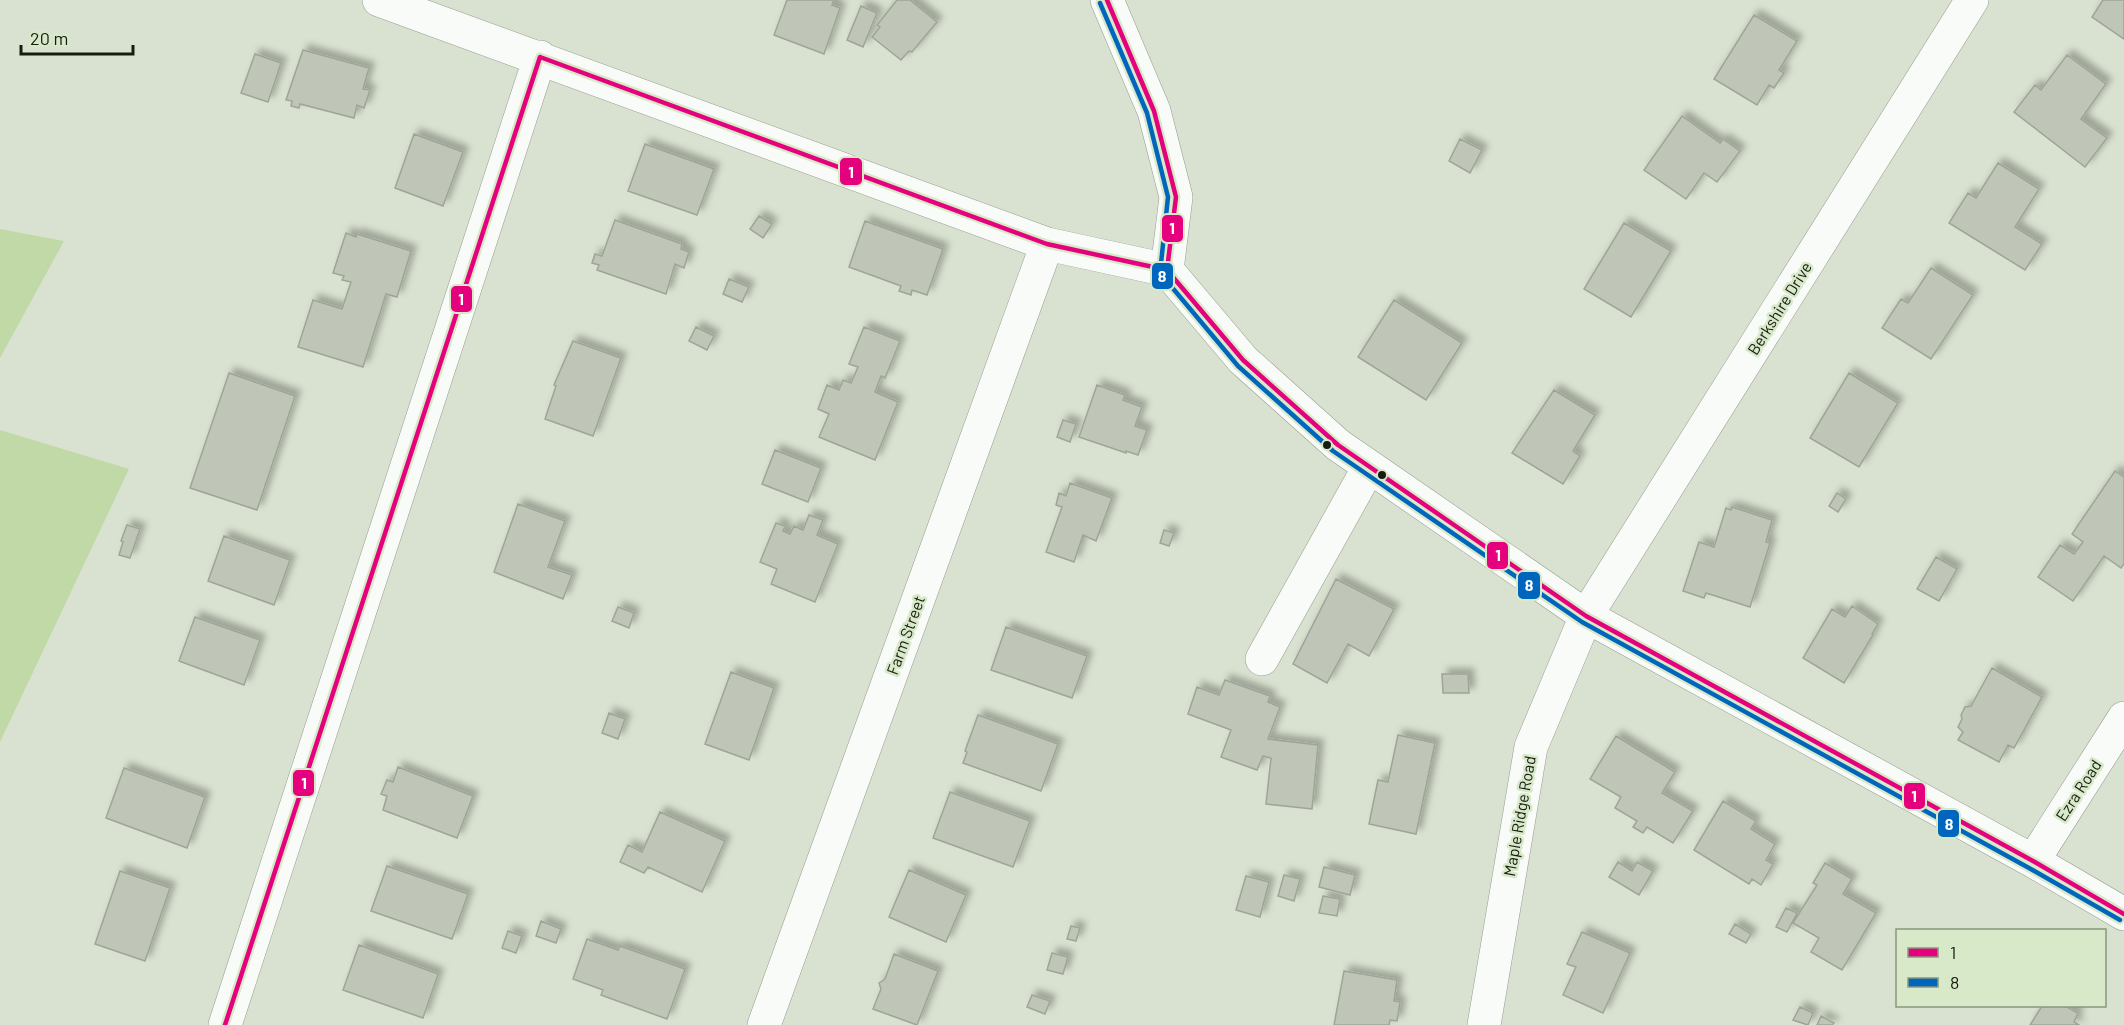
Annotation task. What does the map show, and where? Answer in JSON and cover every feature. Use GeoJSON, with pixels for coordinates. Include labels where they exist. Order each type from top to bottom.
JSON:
{"type":"FeatureCollection","features":[{"type":"Feature","properties":{"kind":"street"},"geometry":{"type":"LineString","coordinates":[[379,0],[1047,244],[1167,270],[1243,360],[1338,445],[1586,616],[2033,861],[2124,914]]}},
{"type":"Feature","properties":{"kind":"street"},"geometry":{"type":"LineString","coordinates":[[1107,0],[1154,111],[1176,197],[1167,270]]}},
{"type":"Feature","properties":{"kind":"street","name":"Berkshire Drive"},"geometry":{"type":"LineString","coordinates":[[1586,616],[1972,0]]}},
{"type":"Feature","properties":{"kind":"street"},"geometry":{"type":"LineString","coordinates":[[225,1025],[540,57]]}},
{"type":"Feature","properties":{"kind":"street","name":"Farm Street"},"geometry":{"type":"LineString","coordinates":[[764,1025],[1047,244]]}},
{"type":"Feature","properties":{"kind":"street"},"geometry":{"type":"LineString","coordinates":[[1262,659],[1369,468]]}},
{"type":"Feature","properties":{"kind":"street","name":"Maple Ridge Road"},"geometry":{"type":"LineString","coordinates":[[1484,1025],[1531,747],[1586,616]]}},
{"type":"Feature","properties":{"kind":"street","name":"Ezra Road"},"geometry":{"type":"LineString","coordinates":[[2033,861],[2124,718]]}},
{"type":"Feature","properties":{"kind":"green space"},"geometry":{"type":"Polygon","coordinates":[[[0,229],[64,241],[0,358],[0,229]]]}},
{"type":"Feature","properties":{"kind":"green space"},"geometry":{"type":"Polygon","coordinates":[[[0,430],[129,469],[0,742],[0,430]]]}},
{"type":"Feature","properties":{"kind":"building"},"geometry":{"type":"Polygon","coordinates":[[[787,0],[834,0],[832,5],[840,8],[824,54],[774,35],[787,0]]]}},
{"type":"Feature","properties":{"kind":"building"},"geometry":{"type":"Polygon","coordinates":[[[897,0],[910,0],[937,22],[912,52],[909,51],[901,60],[872,37],[880,27],[877,25],[897,0]]]}},
{"type":"Feature","properties":{"kind":"building"},"geometry":{"type":"Polygon","coordinates":[[[2103,0],[2124,0],[2124,39],[2092,17],[2103,0]]]}},
{"type":"Feature","properties":{"kind":"building"},"geometry":{"type":"Polygon","coordinates":[[[861,6],[877,13],[863,47],[847,40],[861,6]]]}},
{"type":"Feature","properties":{"kind":"building"},"geometry":{"type":"Polygon","coordinates":[[[1754,15],[1797,41],[1779,70],[1784,73],[1774,88],[1769,85],[1757,105],[1714,79],[1754,15]]]}},
{"type":"Feature","properties":{"kind":"building"},"geometry":{"type":"Polygon","coordinates":[[[303,50],[369,68],[363,89],[370,90],[364,108],[357,105],[354,118],[300,104],[299,108],[291,106],[292,101],[286,100],[303,50]]]}},
{"type":"Feature","properties":{"kind":"building"},"geometry":{"type":"Polygon","coordinates":[[[255,54],[281,63],[268,102],[241,93],[255,54]]]}},
{"type":"Feature","properties":{"kind":"building"},"geometry":{"type":"Polygon","coordinates":[[[2067,55],[2106,84],[2081,119],[2107,138],[2085,167],[2014,112],[2035,85],[2041,90],[2067,55]]]}},
{"type":"Feature","properties":{"kind":"building"},"geometry":{"type":"Polygon","coordinates":[[[1682,116],[1720,143],[1723,139],[1740,151],[1717,182],[1704,173],[1686,199],[1644,170],[1682,116]]]}},
{"type":"Feature","properties":{"kind":"building"},"geometry":{"type":"Polygon","coordinates":[[[414,134],[463,152],[443,206],[395,188],[414,134]]]}},
{"type":"Feature","properties":{"kind":"building"},"geometry":{"type":"Polygon","coordinates":[[[1460,139],[1482,150],[1470,173],[1449,161],[1460,139]]]}},
{"type":"Feature","properties":{"kind":"building"},"geometry":{"type":"Polygon","coordinates":[[[645,144],[714,169],[697,215],[628,191],[645,144]]]}},
{"type":"Feature","properties":{"kind":"building"},"geometry":{"type":"Polygon","coordinates":[[[1998,163],[2039,189],[2015,227],[2042,244],[2025,270],[1949,223],[1968,193],[1976,198],[1998,163]]]}},
{"type":"Feature","properties":{"kind":"building"},"geometry":{"type":"Polygon","coordinates":[[[759,216],[772,224],[763,238],[750,229],[759,216]]]}},
{"type":"Feature","properties":{"kind":"building"},"geometry":{"type":"Polygon","coordinates":[[[615,220],[682,244],[681,249],[689,252],[684,268],[675,264],[666,294],[597,270],[599,265],[592,263],[595,254],[602,256],[615,220]]]}},
{"type":"Feature","properties":{"kind":"building"},"geometry":{"type":"Polygon","coordinates":[[[865,221],[943,249],[927,295],[912,290],[911,295],[899,291],[901,286],[849,267],[865,221]]]}},
{"type":"Feature","properties":{"kind":"building"},"geometry":{"type":"Polygon","coordinates":[[[1624,223],[1671,251],[1631,317],[1584,289],[1624,223]]]}},
{"type":"Feature","properties":{"kind":"building"},"geometry":{"type":"Polygon","coordinates":[[[346,233],[356,237],[357,234],[411,251],[397,297],[386,294],[363,367],[298,347],[313,300],[342,309],[351,282],[342,280],[344,276],[333,273],[346,233]]]}},
{"type":"Feature","properties":{"kind":"building"},"geometry":{"type":"Polygon","coordinates":[[[1931,268],[1973,295],[1931,359],[1882,328],[1901,299],[1908,303],[1931,268]]]}},
{"type":"Feature","properties":{"kind":"building"},"geometry":{"type":"Polygon","coordinates":[[[729,279],[749,287],[742,302],[723,294],[729,279]]]}},
{"type":"Feature","properties":{"kind":"building"},"geometry":{"type":"Polygon","coordinates":[[[1394,300],[1462,343],[1426,400],[1358,357],[1394,300]]]}},
{"type":"Feature","properties":{"kind":"building"},"geometry":{"type":"Polygon","coordinates":[[[696,327],[714,336],[707,350],[689,341],[696,327]]]}},
{"type":"Feature","properties":{"kind":"building"},"geometry":{"type":"Polygon","coordinates":[[[864,327],[900,341],[885,378],[881,376],[875,392],[898,402],[875,460],[819,437],[829,414],[818,409],[827,385],[839,390],[843,380],[851,383],[858,367],[849,364],[864,327]]]}},
{"type":"Feature","properties":{"kind":"building"},"geometry":{"type":"Polygon","coordinates":[[[573,341],[621,358],[593,436],[545,419],[556,386],[554,385],[573,341]]]}},
{"type":"Feature","properties":{"kind":"building"},"geometry":{"type":"Polygon","coordinates":[[[229,373],[295,396],[257,510],[190,488],[229,373]]]}},
{"type":"Feature","properties":{"kind":"building"},"geometry":{"type":"Polygon","coordinates":[[[1849,373],[1898,403],[1859,467],[1810,438],[1849,373]]]}},
{"type":"Feature","properties":{"kind":"building"},"geometry":{"type":"Polygon","coordinates":[[[1097,385],[1125,395],[1123,400],[1142,407],[1135,426],[1147,430],[1138,455],[1079,437],[1097,385]]]}},
{"type":"Feature","properties":{"kind":"building"},"geometry":{"type":"Polygon","coordinates":[[[1554,390],[1595,415],[1573,451],[1580,456],[1563,484],[1512,453],[1554,390]]]}},
{"type":"Feature","properties":{"kind":"building"},"geometry":{"type":"Polygon","coordinates":[[[1063,420],[1076,424],[1070,442],[1057,437],[1063,420]]]}},
{"type":"Feature","properties":{"kind":"building"},"geometry":{"type":"Polygon","coordinates":[[[775,450],[821,468],[808,502],[762,484],[775,450]]]}},
{"type":"Feature","properties":{"kind":"building"},"geometry":{"type":"Polygon","coordinates":[[[2115,471],[2124,477],[2124,564],[2121,568],[2104,556],[2073,601],[2038,577],[2060,545],[2074,554],[2083,542],[2072,534],[2115,471]]]}},
{"type":"Feature","properties":{"kind":"building"},"geometry":{"type":"Polygon","coordinates":[[[1070,483],[1112,498],[1096,541],[1083,535],[1074,562],[1046,552],[1062,507],[1056,505],[1059,493],[1066,496],[1070,483]]]}},
{"type":"Feature","properties":{"kind":"building"},"geometry":{"type":"Polygon","coordinates":[[[1837,493],[1846,499],[1838,512],[1829,506],[1837,493]]]}},
{"type":"Feature","properties":{"kind":"building"},"geometry":{"type":"Polygon","coordinates":[[[518,504],[565,521],[548,567],[572,575],[563,599],[494,572],[518,504]]]}},
{"type":"Feature","properties":{"kind":"building"},"geometry":{"type":"Polygon","coordinates":[[[1732,507],[1772,520],[1766,542],[1770,543],[1750,607],[1706,593],[1704,598],[1683,591],[1699,542],[1714,547],[1726,508],[1731,510],[1732,507]]]}},
{"type":"Feature","properties":{"kind":"building"},"geometry":{"type":"Polygon","coordinates":[[[809,515],[823,520],[817,535],[838,544],[815,602],[771,584],[777,569],[760,562],[776,523],[785,526],[783,531],[790,534],[794,526],[803,530],[809,515]]]}},
{"type":"Feature","properties":{"kind":"building"},"geometry":{"type":"Polygon","coordinates":[[[127,525],[140,529],[130,558],[119,555],[127,525]]]}},
{"type":"Feature","properties":{"kind":"building"},"geometry":{"type":"Polygon","coordinates":[[[1164,530],[1174,533],[1169,546],[1160,543],[1164,530]]]}},
{"type":"Feature","properties":{"kind":"building"},"geometry":{"type":"Polygon","coordinates":[[[224,536],[290,560],[274,605],[208,581],[224,536]]]}},
{"type":"Feature","properties":{"kind":"building"},"geometry":{"type":"Polygon","coordinates":[[[1936,557],[1957,569],[1939,601],[1917,589],[1936,557]]]}},
{"type":"Feature","properties":{"kind":"building"},"geometry":{"type":"Polygon","coordinates":[[[1336,579],[1394,609],[1369,656],[1348,644],[1327,683],[1293,664],[1336,579]]]}},
{"type":"Feature","properties":{"kind":"building"},"geometry":{"type":"Polygon","coordinates":[[[1852,606],[1878,624],[1844,683],[1803,658],[1832,609],[1845,617],[1852,606]]]}},
{"type":"Feature","properties":{"kind":"building"},"geometry":{"type":"Polygon","coordinates":[[[618,607],[634,613],[629,628],[612,621],[618,607]]]}},
{"type":"Feature","properties":{"kind":"building"},"geometry":{"type":"Polygon","coordinates":[[[195,617],[260,640],[244,685],[179,661],[195,617]]]}},
{"type":"Feature","properties":{"kind":"building"},"geometry":{"type":"Polygon","coordinates":[[[1006,627],[1087,656],[1072,698],[991,670],[1006,627]]]}},
{"type":"Feature","properties":{"kind":"building"},"geometry":{"type":"Polygon","coordinates":[[[1992,668],[2042,697],[2014,748],[2008,745],[1999,762],[1958,740],[1963,732],[1958,727],[1962,719],[1961,715],[1965,707],[1971,706],[1992,668]]]}},
{"type":"Feature","properties":{"kind":"building"},"geometry":{"type":"Polygon","coordinates":[[[731,672],[774,688],[749,760],[705,744],[731,672]]]}},
{"type":"Feature","properties":{"kind":"building"},"geometry":{"type":"Polygon","coordinates":[[[1442,674],[1468,674],[1469,693],[1443,693],[1442,674]]]}},
{"type":"Feature","properties":{"kind":"building"},"geometry":{"type":"Polygon","coordinates":[[[1225,680],[1270,696],[1268,702],[1280,707],[1268,739],[1318,745],[1312,809],[1266,804],[1271,758],[1263,756],[1257,770],[1221,757],[1231,730],[1188,714],[1197,687],[1219,695],[1225,680]]]}},
{"type":"Feature","properties":{"kind":"building"},"geometry":{"type":"Polygon","coordinates":[[[609,713],[625,719],[618,739],[602,733],[609,713]]]}},
{"type":"Feature","properties":{"kind":"building"},"geometry":{"type":"Polygon","coordinates":[[[978,715],[1058,744],[1041,791],[963,763],[978,715]]]}},
{"type":"Feature","properties":{"kind":"building"},"geometry":{"type":"Polygon","coordinates":[[[1398,735],[1435,743],[1416,834],[1369,824],[1378,780],[1388,782],[1398,735]]]}},
{"type":"Feature","properties":{"kind":"building"},"geometry":{"type":"Polygon","coordinates":[[[1616,736],[1675,772],[1662,793],[1693,811],[1673,843],[1647,827],[1643,833],[1633,827],[1637,821],[1615,808],[1621,797],[1590,779],[1616,736]]]}},
{"type":"Feature","properties":{"kind":"building"},"geometry":{"type":"Polygon","coordinates":[[[398,767],[473,796],[457,838],[383,810],[387,796],[381,794],[387,780],[393,782],[398,767]]]}},
{"type":"Feature","properties":{"kind":"building"},"geometry":{"type":"Polygon","coordinates":[[[124,768],[205,797],[187,848],[106,818],[124,768]]]}},
{"type":"Feature","properties":{"kind":"building"},"geometry":{"type":"Polygon","coordinates":[[[950,792],[1030,821],[1013,867],[933,838],[950,792]]]}},
{"type":"Feature","properties":{"kind":"building"},"geometry":{"type":"Polygon","coordinates":[[[1723,801],[1756,821],[1751,829],[1775,844],[1766,860],[1773,864],[1761,885],[1752,879],[1749,884],[1694,850],[1723,801]]]}},
{"type":"Feature","properties":{"kind":"building"},"geometry":{"type":"Polygon","coordinates":[[[660,812],[725,841],[702,892],[648,867],[644,873],[620,862],[628,845],[642,852],[660,812]]]}},
{"type":"Feature","properties":{"kind":"building"},"geometry":{"type":"Polygon","coordinates":[[[1618,862],[1632,871],[1637,862],[1653,871],[1639,895],[1609,877],[1618,862]]]}},
{"type":"Feature","properties":{"kind":"building"},"geometry":{"type":"Polygon","coordinates":[[[1825,863],[1852,879],[1843,894],[1876,913],[1842,970],[1811,952],[1819,938],[1793,923],[1817,885],[1813,883],[1825,863]]]}},
{"type":"Feature","properties":{"kind":"building"},"geometry":{"type":"Polygon","coordinates":[[[387,866],[468,894],[452,939],[371,911],[387,866]]]}},
{"type":"Feature","properties":{"kind":"building"},"geometry":{"type":"Polygon","coordinates":[[[1324,867],[1355,875],[1350,895],[1319,887],[1324,867]]]}},
{"type":"Feature","properties":{"kind":"building"},"geometry":{"type":"Polygon","coordinates":[[[909,870],[966,895],[946,942],[889,917],[909,870]]]}},
{"type":"Feature","properties":{"kind":"building"},"geometry":{"type":"Polygon","coordinates":[[[120,871],[170,888],[145,961],[95,944],[120,871]]]}},
{"type":"Feature","properties":{"kind":"building"},"geometry":{"type":"Polygon","coordinates":[[[1284,875],[1300,879],[1294,901],[1278,896],[1284,875]]]}},
{"type":"Feature","properties":{"kind":"building"},"geometry":{"type":"Polygon","coordinates":[[[1246,876],[1269,882],[1260,917],[1236,910],[1246,876]]]}},
{"type":"Feature","properties":{"kind":"building"},"geometry":{"type":"Polygon","coordinates":[[[1323,896],[1340,899],[1337,916],[1319,913],[1323,896]]]}},
{"type":"Feature","properties":{"kind":"building"},"geometry":{"type":"Polygon","coordinates":[[[1786,908],[1797,913],[1787,932],[1776,927],[1786,908]]]}},
{"type":"Feature","properties":{"kind":"building"},"geometry":{"type":"Polygon","coordinates":[[[541,921],[561,929],[556,943],[536,936],[541,921]]]}},
{"type":"Feature","properties":{"kind":"building"},"geometry":{"type":"Polygon","coordinates":[[[1735,924],[1751,934],[1746,943],[1729,934],[1735,924]]]}},
{"type":"Feature","properties":{"kind":"building"},"geometry":{"type":"Polygon","coordinates":[[[1071,926],[1080,928],[1076,941],[1067,939],[1071,926]]]}},
{"type":"Feature","properties":{"kind":"building"},"geometry":{"type":"Polygon","coordinates":[[[508,931],[522,936],[516,953],[502,948],[508,931]]]}},
{"type":"Feature","properties":{"kind":"building"},"geometry":{"type":"Polygon","coordinates":[[[1582,932],[1630,953],[1603,1013],[1563,995],[1576,967],[1567,964],[1582,932]]]}},
{"type":"Feature","properties":{"kind":"building"},"geometry":{"type":"Polygon","coordinates":[[[587,939],[618,950],[620,946],[685,969],[667,1019],[601,995],[603,990],[573,979],[587,939]]]}},
{"type":"Feature","properties":{"kind":"building"},"geometry":{"type":"Polygon","coordinates":[[[359,945],[438,974],[423,1018],[343,990],[359,945]]]}},
{"type":"Feature","properties":{"kind":"building"},"geometry":{"type":"Polygon","coordinates":[[[1052,953],[1068,957],[1063,974],[1047,970],[1052,953]]]}},
{"type":"Feature","properties":{"kind":"building"},"geometry":{"type":"Polygon","coordinates":[[[894,954],[938,971],[917,1025],[873,1009],[881,989],[879,983],[885,979],[894,954]]]}},
{"type":"Feature","properties":{"kind":"building"},"geometry":{"type":"Polygon","coordinates":[[[1344,971],[1397,980],[1394,1001],[1400,1002],[1397,1021],[1390,1020],[1389,1025],[1334,1025],[1344,971]]]}},
{"type":"Feature","properties":{"kind":"building"},"geometry":{"type":"Polygon","coordinates":[[[1032,995],[1050,1001],[1045,1014],[1027,1007],[1032,995]]]}},
{"type":"Feature","properties":{"kind":"building"},"geometry":{"type":"Polygon","coordinates":[[[1800,1007],[1813,1013],[1808,1025],[1793,1020],[1800,1007]]]}},
{"type":"Feature","properties":{"kind":"building"},"geometry":{"type":"Polygon","coordinates":[[[2041,1007],[2067,1007],[2078,1013],[2074,1022],[2079,1025],[2030,1025],[2041,1007]]]}},
{"type":"Feature","properties":{"kind":"building"},"geometry":{"type":"Polygon","coordinates":[[[1821,1016],[1834,1023],[1817,1025],[1821,1016]]]}},
{"type":"Feature","properties":{"kind":"transit line","name":"1"},"geometry":{"type":"LineString","coordinates":[[1107,0],[1154,111],[1176,197],[1167,270],[1243,360],[1338,445],[1586,616],[2033,861],[2124,914]]}},
{"type":"Feature","properties":{"kind":"transit line","name":"8"},"geometry":{"type":"LineString","coordinates":[[1100,3],[1147,113],[1168,197],[1160,273],[1238,366],[1333,451],[1582,622],[2120,920]]}},
{"type":"Feature","properties":{"kind":"transit line","name":"1"},"geometry":{"type":"LineString","coordinates":[[540,57],[1047,244],[1167,270]]}},
{"type":"Feature","properties":{"kind":"transit line","name":"1"},"geometry":{"type":"LineString","coordinates":[[225,1025],[540,57]]}}]}
